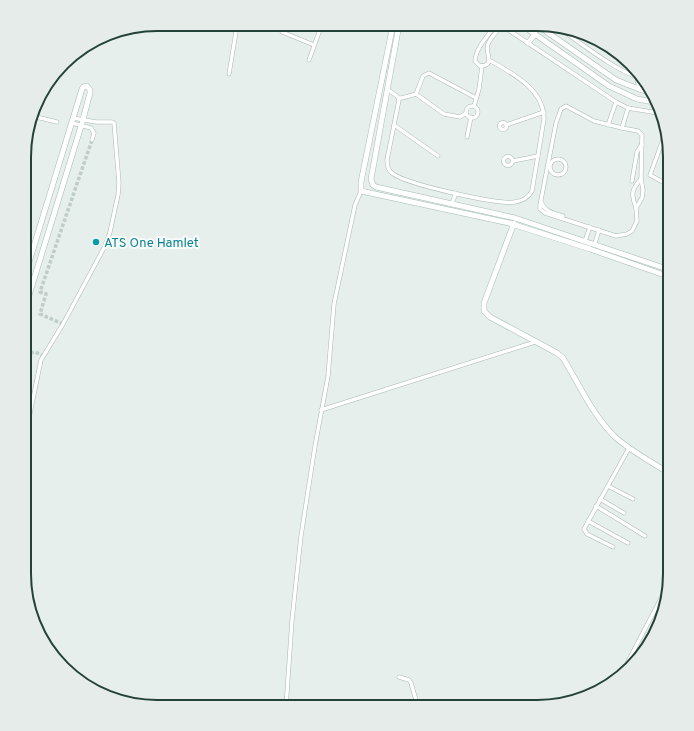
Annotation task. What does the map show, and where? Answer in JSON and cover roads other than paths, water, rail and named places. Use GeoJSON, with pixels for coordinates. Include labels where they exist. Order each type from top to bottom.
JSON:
{"type":"FeatureCollection","features":[{"type":"Feature","properties":{"kind":"street"},"geometry":{"type":"LineString","coordinates":[[229,74],[236,32],[235,31]]}},
{"type":"Feature","properties":{"kind":"street"},"geometry":{"type":"LineString","coordinates":[[309,60],[319,31]]}},
{"type":"Feature","properties":{"kind":"street"},"geometry":{"type":"LineString","coordinates":[[286,700],[292,620],[301,536],[330,360],[334,304],[355,204],[361,191],[361,182],[391,31]]}},
{"type":"Feature","properties":{"kind":"street"},"geometry":{"type":"LineString","coordinates":[[399,31],[371,179],[372,183],[376,187],[515,218],[585,240],[663,268]]}},
{"type":"Feature","properties":{"kind":"street"},"geometry":{"type":"LineString","coordinates":[[482,66],[477,64],[475,61],[476,55],[484,40],[491,31]]}},
{"type":"Feature","properties":{"kind":"street"},"geometry":{"type":"LineString","coordinates":[[398,98],[387,160],[389,170],[398,177],[404,180],[497,202],[515,202],[530,196],[538,156],[544,112],[537,97],[525,83],[490,60],[487,50],[488,45],[497,31]]}},
{"type":"Feature","properties":{"kind":"street"},"geometry":{"type":"LineString","coordinates":[[510,31],[616,102],[628,108],[654,112]]}},
{"type":"Feature","properties":{"kind":"street"},"geometry":{"type":"LineString","coordinates":[[531,31],[609,86],[637,99],[650,101]]}},
{"type":"Feature","properties":{"kind":"street"},"geometry":{"type":"LineString","coordinates":[[282,32],[314,45]]}},
{"type":"Feature","properties":{"kind":"street"},"geometry":{"type":"LineString","coordinates":[[546,32],[616,80],[644,90]]}},
{"type":"Feature","properties":{"kind":"street"},"geometry":{"type":"LineString","coordinates":[[528,43],[535,34]]}},
{"type":"Feature","properties":{"kind":"street"},"geometry":{"type":"LineString","coordinates":[[569,35],[603,59],[634,77]]}},
{"type":"Feature","properties":{"kind":"street"},"geometry":{"type":"LineString","coordinates":[[482,66],[490,60]]}},
{"type":"Feature","properties":{"kind":"street"},"geometry":{"type":"LineString","coordinates":[[474,106],[480,89],[482,66]]}},
{"type":"Feature","properties":{"kind":"street"},"geometry":{"type":"LineString","coordinates":[[416,94],[423,76],[429,73],[476,98]]}},
{"type":"Feature","properties":{"kind":"street"},"geometry":{"type":"LineString","coordinates":[[637,80],[639,89]]}},
{"type":"Feature","properties":{"kind":"street"},"geometry":{"type":"LineString","coordinates":[[31,256],[82,89],[83,87],[87,86],[90,93],[82,122],[31,289]]}},
{"type":"Feature","properties":{"kind":"street"},"geometry":{"type":"LineString","coordinates":[[387,89],[398,98],[416,94]]}},
{"type":"Feature","properties":{"kind":"street"},"geometry":{"type":"LineString","coordinates":[[416,94],[444,114],[460,117],[466,113],[468,107],[474,106]]}},
{"type":"Feature","properties":{"kind":"street"},"geometry":{"type":"LineString","coordinates":[[608,124],[616,102]]}},
{"type":"Feature","properties":{"kind":"street"},"geometry":{"type":"LineString","coordinates":[[471,117],[476,116],[478,113],[478,110],[474,106]]}},
{"type":"Feature","properties":{"kind":"street"},"geometry":{"type":"LineString","coordinates":[[636,208],[643,194],[641,179],[643,138],[641,132],[594,121],[569,107],[564,107],[561,109],[556,123],[540,201],[540,209],[545,213],[616,236],[627,234],[635,227],[637,221],[636,208],[632,195],[633,189],[641,179]]}},
{"type":"Feature","properties":{"kind":"street"},"geometry":{"type":"LineString","coordinates":[[622,128],[628,108]]}},
{"type":"Feature","properties":{"kind":"street"},"geometry":{"type":"LineString","coordinates":[[506,125],[544,112]]}},
{"type":"Feature","properties":{"kind":"street"},"geometry":{"type":"LineString","coordinates":[[466,113],[471,117]]}},
{"type":"Feature","properties":{"kind":"street"},"geometry":{"type":"LineString","coordinates":[[38,117],[57,122]]}},
{"type":"Feature","properties":{"kind":"street"},"geometry":{"type":"LineString","coordinates":[[467,137],[471,117]]}},
{"type":"Feature","properties":{"kind":"street"},"geometry":{"type":"LineString","coordinates":[[31,407],[38,369],[105,246],[110,232],[118,195],[119,183],[114,123],[82,122],[73,120]]}},
{"type":"Feature","properties":{"kind":"street"},"geometry":{"type":"LineString","coordinates":[[82,122],[92,129],[94,133],[92,140]]}},
{"type":"Feature","properties":{"kind":"street"},"geometry":{"type":"LineString","coordinates":[[394,125],[438,156]]}},
{"type":"Feature","properties":{"kind":"street"},"geometry":{"type":"LineString","coordinates":[[662,141],[650,175],[663,182]]}},
{"type":"Feature","properties":{"kind":"street"},"geometry":{"type":"LineString","coordinates":[[632,181],[637,152],[643,143]]}},
{"type":"Feature","properties":{"kind":"street"},"geometry":{"type":"LineString","coordinates":[[513,161],[538,156]]}},
{"type":"Feature","properties":{"kind":"street"},"geometry":{"type":"LineString","coordinates":[[549,159],[553,162]]}},
{"type":"Feature","properties":{"kind":"street"},"geometry":{"type":"LineString","coordinates":[[561,160],[565,163],[566,170],[557,175],[553,174],[551,170],[553,162],[561,160]]}},
{"type":"Feature","properties":{"kind":"street"},"geometry":{"type":"LineString","coordinates":[[546,172],[551,170]]}},
{"type":"Feature","properties":{"kind":"street"},"geometry":{"type":"LineString","coordinates":[[361,191],[487,218],[512,228],[663,275]]}},
{"type":"Feature","properties":{"kind":"street"},"geometry":{"type":"LineString","coordinates":[[452,203],[456,193]]}},
{"type":"Feature","properties":{"kind":"street"},"geometry":{"type":"LineString","coordinates":[[540,201],[544,209],[562,216]]}},
{"type":"Feature","properties":{"kind":"street"},"geometry":{"type":"LineString","coordinates":[[515,218],[484,302],[484,311],[490,317],[557,353],[563,358],[602,423],[615,437],[629,448],[663,470]]}},
{"type":"Feature","properties":{"kind":"street"},"geometry":{"type":"LineString","coordinates":[[585,240],[590,227]]}},
{"type":"Feature","properties":{"kind":"street"},"geometry":{"type":"LineString","coordinates":[[594,244],[599,230]]}},
{"type":"Feature","properties":{"kind":"street"},"geometry":{"type":"LineString","coordinates":[[321,410],[535,342]]}},
{"type":"Feature","properties":{"kind":"street"},"geometry":{"type":"LineString","coordinates":[[613,547],[585,532],[584,528],[629,448]]}},
{"type":"Feature","properties":{"kind":"street"},"geometry":{"type":"LineString","coordinates":[[608,486],[633,499]]}},
{"type":"Feature","properties":{"kind":"street"},"geometry":{"type":"LineString","coordinates":[[600,499],[624,513]]}},
{"type":"Feature","properties":{"kind":"street"},"geometry":{"type":"LineString","coordinates":[[596,506],[645,536]]}},
{"type":"Feature","properties":{"kind":"street"},"geometry":{"type":"LineString","coordinates":[[588,521],[628,543]]}},
{"type":"Feature","properties":{"kind":"street"},"geometry":{"type":"LineString","coordinates":[[628,661],[660,600]]}},
{"type":"Feature","properties":{"kind":"street"},"geometry":{"type":"LineString","coordinates":[[399,677],[409,680],[412,683],[416,700]]}},
{"type":"Feature","properties":{"kind":"tunnel"},"geometry":{"type":"LineString","coordinates":[[63,324],[40,314],[46,294],[40,292],[92,140]]}},
{"type":"Feature","properties":{"kind":"tunnel"},"geometry":{"type":"LineString","coordinates":[[31,353],[35,352],[44,356]]}},
{"type":"Feature","properties":{"kind":"place","name":"ATS One Hamlet"},"geometry":{"type":"Point","coordinates":[96,242]}}]}
